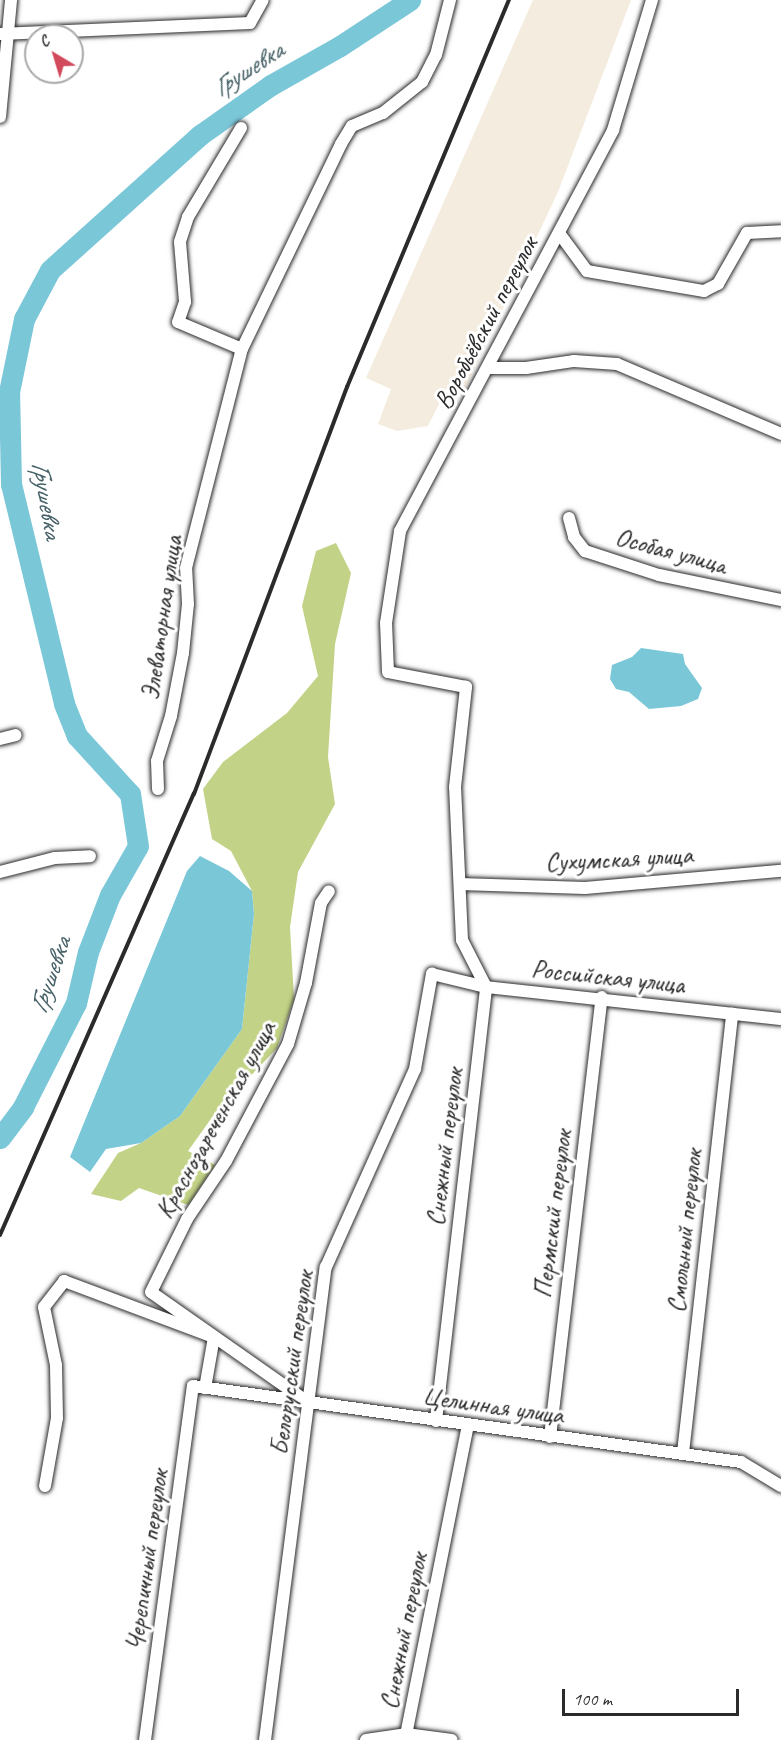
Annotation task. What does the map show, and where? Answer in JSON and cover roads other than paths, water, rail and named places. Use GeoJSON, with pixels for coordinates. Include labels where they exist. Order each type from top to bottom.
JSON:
{"type":"FeatureCollection","features":[{"type":"Feature","properties":{"kind":"street"},"geometry":{"type":"LineString","coordinates":[[0,117],[4,34],[11,0]]}},
{"type":"Feature","properties":{"kind":"street"},"geometry":{"type":"LineString","coordinates":[[4,34],[250,23],[263,0]]}},
{"type":"Feature","properties":{"kind":"street","name":"Элеваторная улица"},"geometry":{"type":"LineString","coordinates":[[158,789],[157,761],[171,716],[183,654],[188,604],[186,568],[242,349],[340,144],[352,126],[383,113],[422,82],[436,55],[450,0]]}},
{"type":"Feature","properties":{"kind":"street","name":"Воробьёвский переулок"},"geometry":{"type":"LineString","coordinates":[[460,884],[455,787],[466,687],[388,672],[386,623],[400,531],[489,368],[613,130],[652,0]]}},
{"type":"Feature","properties":{"kind":"street"},"geometry":{"type":"LineString","coordinates":[[241,128],[200,194],[180,242],[185,302],[178,322],[242,349]]}},
{"type":"Feature","properties":{"kind":"street"},"geometry":{"type":"LineString","coordinates":[[559,233],[587,271],[704,291],[718,284],[747,233],[781,231]]}},
{"type":"Feature","properties":{"kind":"street"},"geometry":{"type":"LineString","coordinates":[[489,368],[526,368],[574,361],[617,364],[781,434]]}},
{"type":"Feature","properties":{"kind":"street","name":"Особая улица"},"geometry":{"type":"LineString","coordinates":[[569,518],[574,537],[585,551],[658,575],[781,600]]}},
{"type":"Feature","properties":{"kind":"street"},"geometry":{"type":"LineString","coordinates":[[0,739],[16,735]]}},
{"type":"Feature","properties":{"kind":"street"},"geometry":{"type":"LineString","coordinates":[[0,872],[55,858],[90,856]]}},
{"type":"Feature","properties":{"kind":"street","name":"Сухумская улица"},"geometry":{"type":"LineString","coordinates":[[460,884],[585,888],[781,871]]}},
{"type":"Feature","properties":{"kind":"street"},"geometry":{"type":"LineString","coordinates":[[460,884],[462,940],[486,987]]}},
{"type":"Feature","properties":{"kind":"street","name":"Краснозареченская улица"},"geometry":{"type":"LineString","coordinates":[[309,1403],[151,1292],[187,1219],[226,1161],[288,1044],[306,983],[321,903],[329,891]]}},
{"type":"Feature","properties":{"kind":"street","name":"Российская улица"},"geometry":{"type":"LineString","coordinates":[[432,974],[486,987],[602,997],[781,1019]]}},
{"type":"Feature","properties":{"kind":"street","name":"Белорусский переулок"},"geometry":{"type":"LineString","coordinates":[[265,1740],[326,1267],[415,1069],[432,974]]}},
{"type":"Feature","properties":{"kind":"street","name":"Снежный переулок"},"geometry":{"type":"LineString","coordinates":[[436,1421],[486,987]]}},
{"type":"Feature","properties":{"kind":"street","name":"Пермский переулок"},"geometry":{"type":"LineString","coordinates":[[550,1437],[602,997]]}},
{"type":"Feature","properties":{"kind":"street","name":"Смольный переулок"},"geometry":{"type":"LineString","coordinates":[[683,1453],[732,1014]]}},
{"type":"Feature","properties":{"kind":"street","name":"Краснозареченская улица"},"geometry":{"type":"LineString","coordinates":[[45,1486],[57,1418],[56,1365],[44,1307],[64,1281],[214,1337]]}},
{"type":"Feature","properties":{"kind":"street"},"geometry":{"type":"LineString","coordinates":[[199,1387],[214,1337]]}},
{"type":"Feature","properties":{"kind":"street","name":"Целинная улица"},"geometry":{"type":"LineString","coordinates":[[199,1387],[741,1462],[781,1486]]}},
{"type":"Feature","properties":{"kind":"street","name":"Черепичный переулок"},"geometry":{"type":"LineString","coordinates":[[145,1740],[199,1387]]}},
{"type":"Feature","properties":{"kind":"street","name":"Снежный переулок"},"geometry":{"type":"LineString","coordinates":[[405,1737],[468,1425]]}},
{"type":"Feature","properties":{"kind":"street"},"geometry":{"type":"LineString","coordinates":[[366,1740],[405,1737],[452,1740]]}},
{"type":"Feature","properties":{"kind":"water"},"geometry":{"type":"Polygon","coordinates":[[[641,648],[683,654],[685,664],[702,688],[698,699],[681,706],[649,709],[629,692],[616,689],[610,679],[612,665],[632,657],[641,648]]]}},
{"type":"Feature","properties":{"kind":"water"},"geometry":{"type":"Polygon","coordinates":[[[200,856],[229,871],[252,891],[254,914],[242,1029],[180,1116],[141,1143],[106,1149],[90,1172],[70,1157],[187,871],[200,856]]]}},
{"type":"Feature","properties":{"kind":"waterway","name":"Грушевка"},"geometry":{"type":"LineString","coordinates":[[0,1138],[23,1107],[76,1003],[88,952],[110,895],[138,846],[130,794],[77,736],[64,703],[11,484],[9,392],[24,319],[50,270],[200,135],[271,85],[340,46],[410,0]]}},
{"type":"Feature","properties":{"kind":"railway"},"geometry":{"type":"LineString","coordinates":[[0,1235],[194,794],[347,387],[509,0]]}}]}
